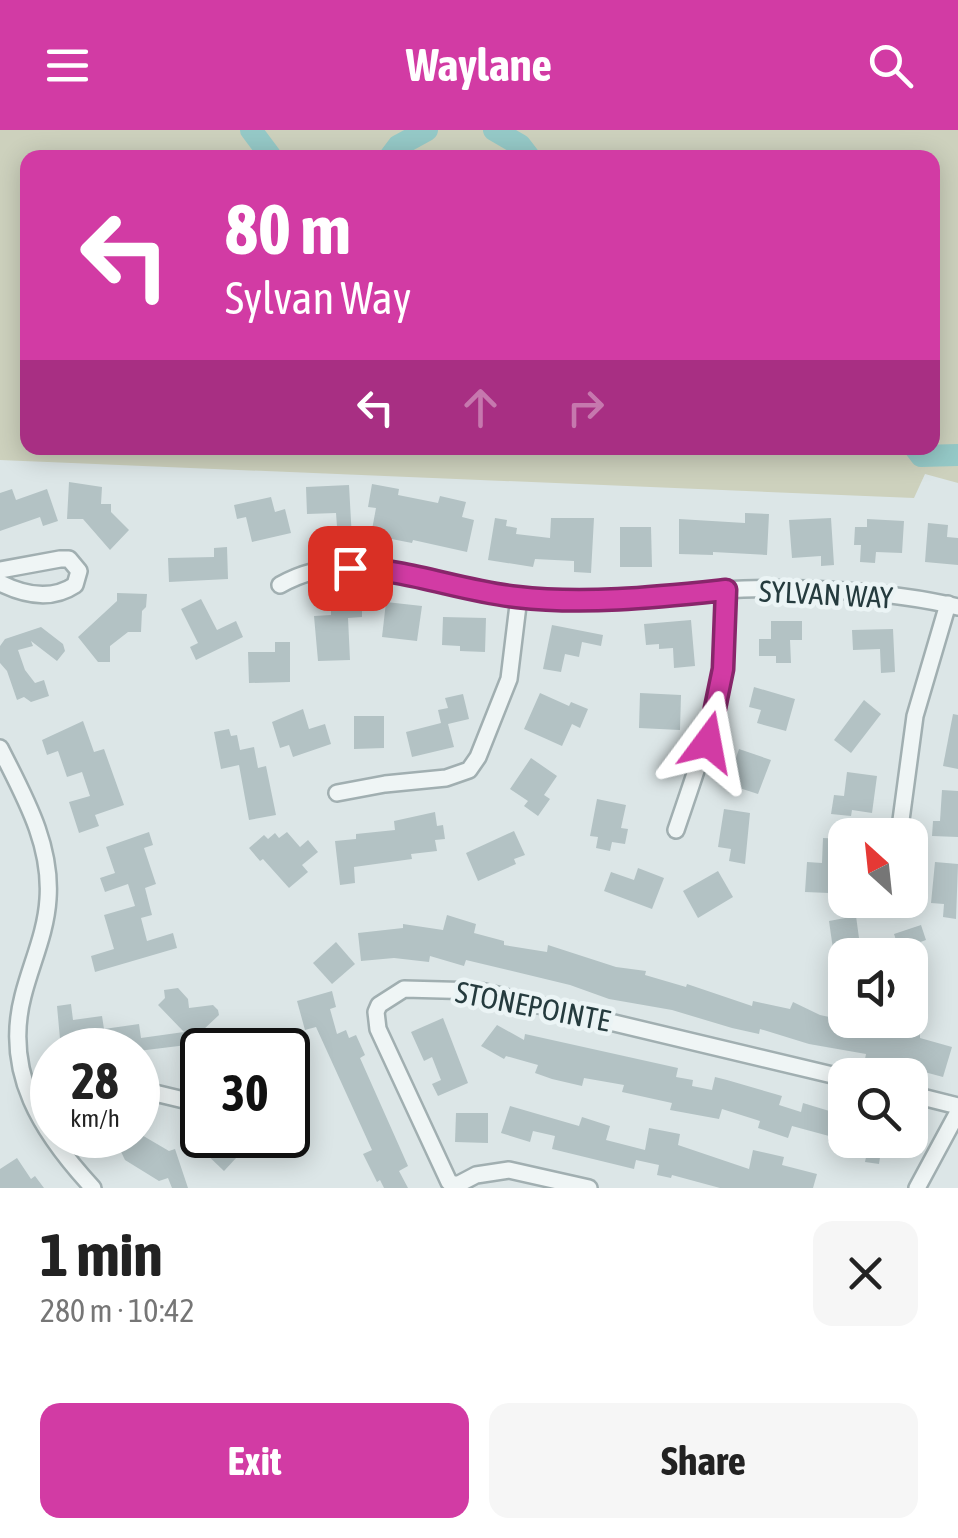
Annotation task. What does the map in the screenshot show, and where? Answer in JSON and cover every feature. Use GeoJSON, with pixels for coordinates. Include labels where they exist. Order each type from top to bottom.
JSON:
{"type":"FeatureCollection","features":[{"type":"Feature","properties":{"kind":"street"},"geometry":{"type":"LineString","coordinates":[[0,570],[69,559],[79,571],[75,585],[56,594],[39,596],[0,583]]}},
{"type":"Feature","properties":{"kind":"street","name":"SYLVAN WAY"},"geometry":{"type":"LineString","coordinates":[[280,585],[301,573],[377,569],[519,597],[583,599],[726,590],[854,593],[953,606]]}},
{"type":"Feature","properties":{"kind":"street"},"geometry":{"type":"LineString","coordinates":[[676,830],[708,742],[718,699],[726,642],[726,590]]}},
{"type":"Feature","properties":{"kind":"street"},"geometry":{"type":"LineString","coordinates":[[337,793],[446,778],[469,770],[494,722],[509,679],[519,597]]}},
{"type":"Feature","properties":{"kind":"street"},"geometry":{"type":"LineString","coordinates":[[901,818],[914,716],[953,606]]}},
{"type":"Feature","properties":{"kind":"street"},"geometry":{"type":"LineString","coordinates":[[0,748],[39,830],[47,871],[44,924],[22,1001],[16,1045],[30,1099]]}},
{"type":"Feature","properties":{"kind":"street","name":"STONEPOINTE"},"geometry":{"type":"LineString","coordinates":[[589,1188],[509,1170],[490,1171],[457,1184],[449,1182],[378,1029],[375,1020],[379,1005],[404,989],[480,990],[828,1074]]}},
{"type":"Feature","properties":{"kind":"street"},"geometry":{"type":"LineString","coordinates":[[917,1188],[958,1109],[928,1100]]}},
{"type":"Feature","properties":{"kind":"street"},"geometry":{"type":"LineString","coordinates":[[65,1158],[93,1188]]}},
{"type":"Feature","properties":{"kind":"green space"},"geometry":{"type":"Polygon","coordinates":[[[0,130],[958,130],[958,483],[925,474],[914,498],[0,460],[0,130]]]}},
{"type":"Feature","properties":{"kind":"building"},"geometry":{"type":"Polygon","coordinates":[[[69,482],[102,487],[101,504],[111,504],[111,512],[129,530],[110,550],[83,519],[67,519],[69,482]]]}},
{"type":"Feature","properties":{"kind":"building"},"geometry":{"type":"Polygon","coordinates":[[[372,484],[399,489],[398,495],[438,503],[440,496],[466,502],[462,517],[474,520],[467,552],[371,535],[376,508],[368,507],[372,484]]]}},
{"type":"Feature","properties":{"kind":"building"},"geometry":{"type":"Polygon","coordinates":[[[349,485],[352,539],[338,540],[336,513],[307,514],[306,487],[349,485]]]}},
{"type":"Feature","properties":{"kind":"building"},"geometry":{"type":"Polygon","coordinates":[[[12,489],[16,500],[47,489],[58,521],[43,526],[40,517],[0,531],[0,493],[12,489]]]}},
{"type":"Feature","properties":{"kind":"building"},"geometry":{"type":"Polygon","coordinates":[[[271,497],[275,512],[285,509],[291,533],[252,542],[246,517],[237,519],[234,505],[271,497]]]}},
{"type":"Feature","properties":{"kind":"building"},"geometry":{"type":"Polygon","coordinates":[[[745,513],[769,514],[767,555],[679,554],[679,519],[745,523],[745,513]]]}},
{"type":"Feature","properties":{"kind":"building"},"geometry":{"type":"Polygon","coordinates":[[[495,518],[507,520],[506,526],[517,528],[516,534],[550,538],[551,518],[594,518],[591,573],[574,572],[574,561],[535,559],[533,567],[488,560],[495,518]]]}},
{"type":"Feature","properties":{"kind":"building"},"geometry":{"type":"Polygon","coordinates":[[[831,518],[834,565],[821,566],[821,556],[792,558],[789,520],[831,518]]]}},
{"type":"Feature","properties":{"kind":"building"},"geometry":{"type":"Polygon","coordinates":[[[867,519],[904,521],[902,553],[876,552],[875,563],[860,562],[861,545],[854,545],[855,527],[867,527],[867,519]]]}},
{"type":"Feature","properties":{"kind":"building"},"geometry":{"type":"Polygon","coordinates":[[[928,523],[948,525],[947,537],[958,538],[958,565],[925,562],[928,523]]]}},
{"type":"Feature","properties":{"kind":"building"},"geometry":{"type":"Polygon","coordinates":[[[620,527],[651,527],[652,567],[620,567],[620,527]]]}},
{"type":"Feature","properties":{"kind":"building"},"geometry":{"type":"Polygon","coordinates":[[[227,547],[228,579],[169,582],[168,558],[214,557],[214,548],[227,547]]]}},
{"type":"Feature","properties":{"kind":"building"},"geometry":{"type":"Polygon","coordinates":[[[117,593],[147,594],[141,632],[128,632],[110,646],[110,662],[98,662],[78,637],[117,601],[117,593]]]}},
{"type":"Feature","properties":{"kind":"building"},"geometry":{"type":"Polygon","coordinates":[[[201,599],[217,630],[236,621],[243,637],[196,660],[190,647],[198,643],[181,609],[201,599]]]}},
{"type":"Feature","properties":{"kind":"building"},"geometry":{"type":"Polygon","coordinates":[[[331,602],[362,603],[362,617],[348,618],[350,660],[318,661],[314,616],[331,615],[331,602]]]}},
{"type":"Feature","properties":{"kind":"building"},"geometry":{"type":"Polygon","coordinates":[[[386,602],[422,606],[417,641],[382,637],[386,602]]]}},
{"type":"Feature","properties":{"kind":"building"},"geometry":{"type":"Polygon","coordinates":[[[443,617],[486,618],[485,652],[460,651],[460,646],[442,645],[443,617]]]}},
{"type":"Feature","properties":{"kind":"building"},"geometry":{"type":"Polygon","coordinates":[[[691,620],[695,666],[674,668],[673,648],[646,645],[644,624],[691,620]]]}},
{"type":"Feature","properties":{"kind":"building"},"geometry":{"type":"Polygon","coordinates":[[[771,621],[802,621],[802,640],[790,640],[791,663],[776,663],[776,656],[759,656],[759,639],[771,639],[771,621]]]}},
{"type":"Feature","properties":{"kind":"building"},"geometry":{"type":"Polygon","coordinates":[[[552,625],[603,635],[601,646],[582,642],[579,657],[565,654],[561,672],[543,669],[552,625]]]}},
{"type":"Feature","properties":{"kind":"building"},"geometry":{"type":"Polygon","coordinates":[[[41,627],[63,644],[65,651],[57,661],[31,641],[33,646],[18,650],[25,670],[35,683],[44,680],[49,696],[31,702],[24,697],[17,700],[7,671],[0,663],[0,646],[5,639],[41,627]]]}},
{"type":"Feature","properties":{"kind":"building"},"geometry":{"type":"Polygon","coordinates":[[[893,629],[895,672],[881,673],[880,649],[853,650],[852,630],[893,629]]]}},
{"type":"Feature","properties":{"kind":"building"},"geometry":{"type":"Polygon","coordinates":[[[275,642],[290,642],[290,682],[249,683],[248,652],[275,652],[275,642]]]}},
{"type":"Feature","properties":{"kind":"building"},"geometry":{"type":"Polygon","coordinates":[[[754,687],[795,699],[786,731],[757,723],[761,710],[749,707],[754,687]]]}},
{"type":"Feature","properties":{"kind":"building"},"geometry":{"type":"Polygon","coordinates":[[[540,693],[569,706],[571,702],[588,709],[580,728],[572,724],[562,746],[524,729],[540,693]]]}},
{"type":"Feature","properties":{"kind":"building"},"geometry":{"type":"Polygon","coordinates":[[[640,693],[681,695],[680,730],[639,728],[640,693]]]}},
{"type":"Feature","properties":{"kind":"building"},"geometry":{"type":"Polygon","coordinates":[[[463,694],[469,719],[448,724],[454,747],[412,757],[406,732],[441,723],[438,710],[448,708],[445,698],[463,694]]]}},
{"type":"Feature","properties":{"kind":"building"},"geometry":{"type":"Polygon","coordinates":[[[864,700],[881,714],[851,753],[834,740],[864,700]]]}},
{"type":"Feature","properties":{"kind":"building"},"geometry":{"type":"Polygon","coordinates":[[[303,709],[309,729],[325,724],[331,744],[293,757],[289,745],[280,748],[272,722],[303,709]]]}},
{"type":"Feature","properties":{"kind":"building"},"geometry":{"type":"Polygon","coordinates":[[[953,714],[958,715],[958,769],[943,766],[953,714]]]}},
{"type":"Feature","properties":{"kind":"building"},"geometry":{"type":"Polygon","coordinates":[[[354,716],[384,716],[384,748],[354,749],[354,716]]]}},
{"type":"Feature","properties":{"kind":"building"},"geometry":{"type":"Polygon","coordinates":[[[83,721],[94,752],[104,749],[124,805],[95,815],[99,826],[79,833],[69,802],[90,796],[82,772],[67,777],[58,751],[47,755],[42,740],[83,721]]]}},
{"type":"Feature","properties":{"kind":"building"},"geometry":{"type":"Polygon","coordinates":[[[229,729],[231,736],[237,735],[240,750],[254,747],[258,768],[266,766],[276,815],[249,820],[239,765],[221,769],[214,732],[229,729]]]}},
{"type":"Feature","properties":{"kind":"building"},"geometry":{"type":"Polygon","coordinates":[[[739,749],[771,760],[758,794],[727,784],[739,749]]]}},
{"type":"Feature","properties":{"kind":"building"},"geometry":{"type":"Polygon","coordinates":[[[531,758],[557,776],[544,795],[550,799],[538,816],[524,806],[528,801],[510,789],[531,758]]]}},
{"type":"Feature","properties":{"kind":"building"},"geometry":{"type":"Polygon","coordinates":[[[847,772],[877,776],[872,813],[852,810],[851,816],[831,814],[834,795],[844,796],[847,772]]]}},
{"type":"Feature","properties":{"kind":"building"},"geometry":{"type":"Polygon","coordinates":[[[942,790],[958,791],[958,837],[932,836],[933,821],[940,821],[942,790]]]}},
{"type":"Feature","properties":{"kind":"building"},"geometry":{"type":"Polygon","coordinates":[[[597,799],[626,805],[621,828],[628,829],[625,844],[612,842],[610,851],[596,848],[598,837],[590,836],[597,799]]]}},
{"type":"Feature","properties":{"kind":"building"},"geometry":{"type":"Polygon","coordinates":[[[724,809],[750,813],[745,864],[729,861],[731,849],[718,847],[724,809]]]}},
{"type":"Feature","properties":{"kind":"building"},"geometry":{"type":"Polygon","coordinates":[[[435,812],[445,839],[435,840],[437,851],[411,854],[412,859],[354,867],[355,883],[340,885],[335,841],[356,839],[356,834],[395,830],[394,821],[435,812]]]}},
{"type":"Feature","properties":{"kind":"building"},"geometry":{"type":"Polygon","coordinates":[[[514,831],[525,855],[514,859],[516,864],[478,881],[466,853],[514,831]]]}},
{"type":"Feature","properties":{"kind":"building"},"geometry":{"type":"Polygon","coordinates":[[[149,832],[153,845],[144,848],[156,884],[145,888],[152,915],[141,918],[147,941],[173,933],[177,948],[95,972],[91,956],[114,949],[104,915],[135,906],[128,884],[105,892],[100,878],[115,873],[106,847],[149,832]]]}},
{"type":"Feature","properties":{"kind":"building"},"geometry":{"type":"Polygon","coordinates":[[[287,832],[300,847],[308,840],[318,852],[302,865],[308,872],[289,888],[249,848],[264,835],[268,839],[275,833],[279,838],[287,832]]]}},
{"type":"Feature","properties":{"kind":"building"},"geometry":{"type":"Polygon","coordinates":[[[823,838],[828,838],[828,893],[805,892],[807,862],[822,863],[823,838]]]}},
{"type":"Feature","properties":{"kind":"building"},"geometry":{"type":"Polygon","coordinates":[[[935,862],[958,864],[956,919],[943,917],[944,904],[931,903],[935,862]]]}},
{"type":"Feature","properties":{"kind":"building"},"geometry":{"type":"Polygon","coordinates":[[[638,868],[664,878],[652,909],[604,891],[611,872],[634,880],[638,868]]]}},
{"type":"Feature","properties":{"kind":"building"},"geometry":{"type":"Polygon","coordinates":[[[718,871],[733,897],[698,918],[683,891],[718,871]]]}},
{"type":"Feature","properties":{"kind":"building"},"geometry":{"type":"Polygon","coordinates":[[[447,915],[476,924],[474,933],[504,941],[504,945],[547,952],[548,945],[616,967],[646,971],[645,975],[686,987],[687,984],[752,1006],[753,1001],[790,1009],[793,1002],[828,1017],[828,1038],[920,1038],[952,1047],[943,1077],[928,1073],[928,1058],[865,1058],[866,1054],[809,1044],[760,1029],[759,1034],[732,1028],[466,960],[464,966],[430,956],[429,962],[394,958],[361,961],[358,933],[403,928],[403,924],[443,930],[447,915]]]}},
{"type":"Feature","properties":{"kind":"building"},"geometry":{"type":"Polygon","coordinates":[[[856,918],[859,938],[831,938],[829,921],[856,918]]]}},
{"type":"Feature","properties":{"kind":"building"},"geometry":{"type":"Polygon","coordinates":[[[921,925],[925,938],[895,938],[894,934],[921,925]]]}},
{"type":"Feature","properties":{"kind":"building"},"geometry":{"type":"Polygon","coordinates":[[[336,942],[355,964],[332,984],[313,963],[336,942]]]}},
{"type":"Feature","properties":{"kind":"building"},"geometry":{"type":"Polygon","coordinates":[[[178,988],[188,999],[189,1008],[213,1005],[219,1015],[205,1028],[180,1028],[158,1005],[165,998],[164,990],[178,988]]]}},
{"type":"Feature","properties":{"kind":"building"},"geometry":{"type":"Polygon","coordinates":[[[332,991],[336,1007],[330,1009],[337,1034],[346,1030],[349,1038],[356,1035],[365,1055],[360,1058],[408,1166],[399,1171],[408,1188],[384,1188],[380,1180],[377,1182],[363,1154],[372,1150],[316,1027],[304,1028],[297,1001],[332,991]]]}},
{"type":"Feature","properties":{"kind":"building"},"geometry":{"type":"Polygon","coordinates":[[[71,1004],[73,1020],[102,1016],[104,1028],[59,1028],[57,1006],[71,1004]]]}},
{"type":"Feature","properties":{"kind":"building"},"geometry":{"type":"Polygon","coordinates":[[[443,1018],[468,1083],[438,1096],[432,1084],[441,1080],[432,1057],[424,1061],[411,1032],[443,1018]]]}},
{"type":"Feature","properties":{"kind":"building"},"geometry":{"type":"Polygon","coordinates":[[[497,1025],[524,1040],[525,1034],[678,1068],[676,1077],[693,1080],[692,1086],[712,1090],[715,1077],[727,1080],[782,1096],[779,1105],[801,1112],[803,1103],[828,1111],[828,1136],[792,1126],[788,1138],[758,1128],[760,1121],[722,1109],[719,1119],[670,1110],[672,1103],[622,1092],[624,1085],[584,1078],[582,1086],[552,1079],[535,1073],[538,1065],[506,1056],[504,1059],[481,1046],[497,1025]]]}},
{"type":"Feature","properties":{"kind":"building"},"geometry":{"type":"Polygon","coordinates":[[[180,1033],[180,1046],[160,1048],[160,1035],[180,1033]]]}},
{"type":"Feature","properties":{"kind":"building"},"geometry":{"type":"Polygon","coordinates":[[[510,1106],[579,1126],[582,1117],[610,1126],[606,1140],[645,1150],[649,1128],[680,1134],[678,1145],[749,1169],[753,1150],[784,1157],[782,1165],[817,1174],[813,1188],[720,1188],[672,1175],[657,1175],[659,1165],[636,1160],[634,1169],[552,1149],[555,1136],[533,1131],[530,1142],[501,1133],[510,1106]]]}},
{"type":"Feature","properties":{"kind":"building"},"geometry":{"type":"Polygon","coordinates":[[[456,1113],[488,1113],[488,1143],[455,1142],[456,1113]]]}},
{"type":"Feature","properties":{"kind":"building"},"geometry":{"type":"Polygon","coordinates":[[[160,1146],[169,1151],[175,1149],[188,1188],[172,1188],[168,1178],[159,1181],[125,1160],[160,1158],[160,1146]]]}},
{"type":"Feature","properties":{"kind":"building"},"geometry":{"type":"Polygon","coordinates":[[[17,1158],[31,1179],[35,1176],[44,1188],[0,1188],[0,1169],[17,1158]]]}},
{"type":"Feature","properties":{"kind":"building"},"geometry":{"type":"Polygon","coordinates":[[[210,1158],[236,1158],[224,1171],[210,1158]]]}},
{"type":"Feature","properties":{"kind":"building"},"geometry":{"type":"Polygon","coordinates":[[[866,1158],[880,1158],[879,1164],[865,1162],[866,1158]]]}},
{"type":"Feature","properties":{"kind":"waterway"},"geometry":{"type":"LineString","coordinates":[[251,130],[266,150]]}},
{"type":"Feature","properties":{"kind":"waterway"},"geometry":{"type":"LineString","coordinates":[[395,150],[427,130]]}},
{"type":"Feature","properties":{"kind":"waterway"},"geometry":{"type":"LineString","coordinates":[[494,130],[524,150]]}},
{"type":"Feature","properties":{"kind":"waterway"},"geometry":{"type":"LineString","coordinates":[[920,455],[958,455]]}},
{"type":"Feature","properties":{"kind":"route"},"geometry":{"type":"LineString","coordinates":[[350,568],[409,573],[519,597],[583,599],[726,590],[723,669],[708,742]]}}]}
